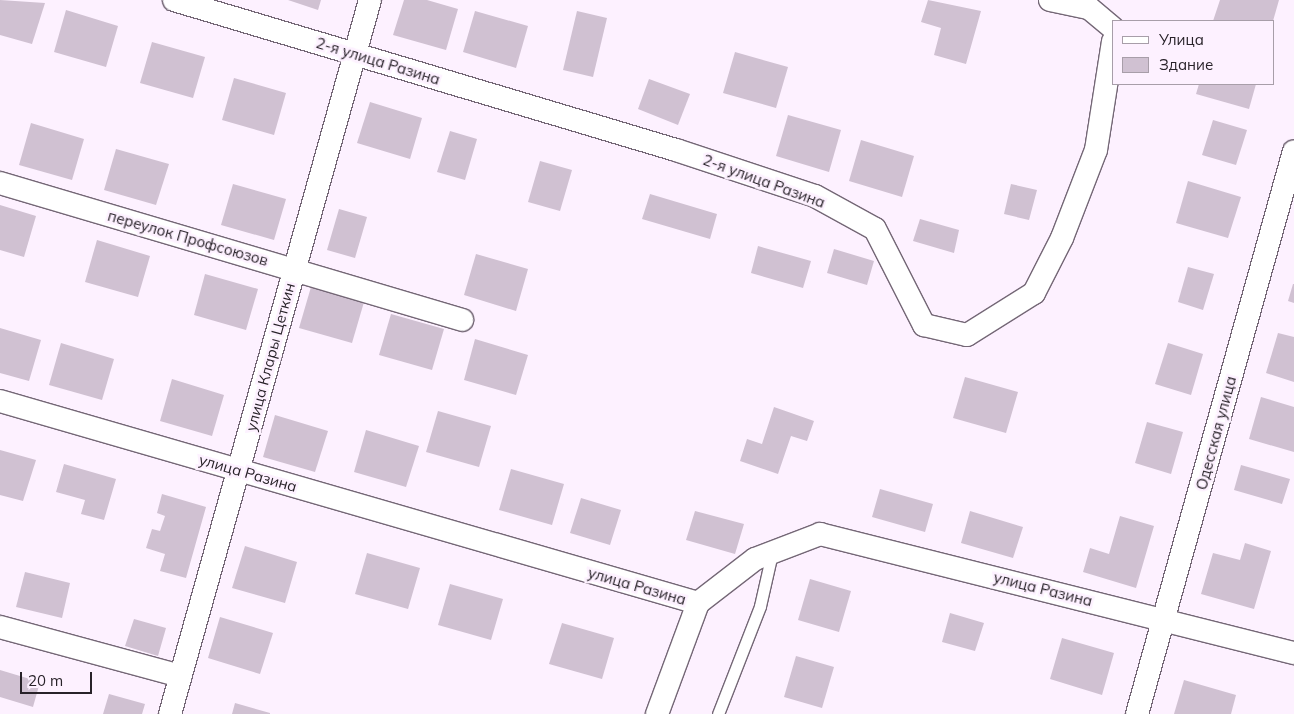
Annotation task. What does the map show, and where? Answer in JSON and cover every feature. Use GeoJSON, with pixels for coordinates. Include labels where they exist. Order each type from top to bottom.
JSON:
{"type":"FeatureCollection","features":[{"type":"Feature","properties":{"kind":"street","name":"2-я улица Разина"},"geometry":{"type":"LineString","coordinates":[[174,0],[676,150],[815,196],[875,229],[924,324],[966,335],[1034,294],[1062,238],[1096,150],[1112,48]]}},
{"type":"Feature","properties":{"kind":"street","name":"улица Клары Цеткин"},"geometry":{"type":"LineString","coordinates":[[170,714],[370,0]]}},
{"type":"Feature","properties":{"kind":"street"},"geometry":{"type":"LineString","coordinates":[[1050,0],[1089,8],[1112,27]]}},
{"type":"Feature","properties":{"kind":"street","name":"Одесская улица"},"geometry":{"type":"LineString","coordinates":[[1137,714],[1294,151]]}},
{"type":"Feature","properties":{"kind":"street","name":"переулок Профсоюзов"},"geometry":{"type":"LineString","coordinates":[[0,183],[462,320]]}},
{"type":"Feature","properties":{"kind":"street","name":"улица Разина"},"geometry":{"type":"LineString","coordinates":[[0,401],[698,603],[755,559],[820,534],[1294,653]]}},
{"type":"Feature","properties":{"kind":"street"},"geometry":{"type":"LineString","coordinates":[[657,714],[698,603]]}},
{"type":"Feature","properties":{"kind":"street"},"geometry":{"type":"LineString","coordinates":[[0,627],[180,676]]}},
{"type":"Feature","properties":{"kind":"lane"},"geometry":{"type":"LineString","coordinates":[[718,714],[760,606],[772,552]]}},
{"type":"Feature","properties":{"kind":"building"},"geometry":{"type":"Polygon","coordinates":[[[0,0],[45,3],[32,44],[0,35],[0,0]]]}},
{"type":"Feature","properties":{"kind":"building"},"geometry":{"type":"Polygon","coordinates":[[[288,0],[321,0],[318,10],[288,0]]]}},
{"type":"Feature","properties":{"kind":"building"},"geometry":{"type":"Polygon","coordinates":[[[404,0],[427,0],[458,9],[446,50],[393,35],[404,0]]]}},
{"type":"Feature","properties":{"kind":"building"},"geometry":{"type":"Polygon","coordinates":[[[928,0],[981,11],[966,64],[934,55],[941,28],[921,22],[928,0]]]}},
{"type":"Feature","properties":{"kind":"building"},"geometry":{"type":"Polygon","coordinates":[[[1220,0],[1279,0],[1273,20],[1213,20],[1220,0]]]}},
{"type":"Feature","properties":{"kind":"building"},"geometry":{"type":"Polygon","coordinates":[[[66,10],[118,26],[106,67],[54,52],[66,10]]]}},
{"type":"Feature","properties":{"kind":"building"},"geometry":{"type":"Polygon","coordinates":[[[475,11],[528,26],[516,68],[463,52],[475,11]]]}},
{"type":"Feature","properties":{"kind":"building"},"geometry":{"type":"Polygon","coordinates":[[[577,11],[607,18],[593,77],[563,70],[577,11]]]}},
{"type":"Feature","properties":{"kind":"building"},"geometry":{"type":"Polygon","coordinates":[[[152,42],[205,57],[193,98],[140,83],[152,42]]]}},
{"type":"Feature","properties":{"kind":"building"},"geometry":{"type":"Polygon","coordinates":[[[735,52],[788,67],[776,108],[723,93],[735,52]]]}},
{"type":"Feature","properties":{"kind":"building"},"geometry":{"type":"Polygon","coordinates":[[[234,78],[286,93],[274,135],[222,120],[234,78]]]}},
{"type":"Feature","properties":{"kind":"building"},"geometry":{"type":"Polygon","coordinates":[[[649,79],[690,94],[678,125],[638,109],[649,79]]]}},
{"type":"Feature","properties":{"kind":"building"},"geometry":{"type":"Polygon","coordinates":[[[1199,85],[1256,85],[1249,109],[1196,94],[1199,85]]]}},
{"type":"Feature","properties":{"kind":"building"},"geometry":{"type":"Polygon","coordinates":[[[370,102],[422,118],[410,159],[357,143],[370,102]]]}},
{"type":"Feature","properties":{"kind":"building"},"geometry":{"type":"Polygon","coordinates":[[[788,115],[841,130],[829,172],[776,156],[788,115]]]}},
{"type":"Feature","properties":{"kind":"building"},"geometry":{"type":"Polygon","coordinates":[[[1213,120],[1247,130],[1236,165],[1202,155],[1213,120]]]}},
{"type":"Feature","properties":{"kind":"building"},"geometry":{"type":"Polygon","coordinates":[[[31,123],[84,139],[72,180],[19,165],[31,123]]]}},
{"type":"Feature","properties":{"kind":"building"},"geometry":{"type":"Polygon","coordinates":[[[450,131],[477,139],[465,180],[437,172],[450,131]]]}},
{"type":"Feature","properties":{"kind":"building"},"geometry":{"type":"Polygon","coordinates":[[[861,140],[914,156],[902,197],[849,181],[861,140]]]}},
{"type":"Feature","properties":{"kind":"building"},"geometry":{"type":"Polygon","coordinates":[[[116,149],[169,164],[156,205],[104,190],[116,149]]]}},
{"type":"Feature","properties":{"kind":"building"},"geometry":{"type":"Polygon","coordinates":[[[540,161],[572,170],[560,211],[528,202],[540,161]]]}},
{"type":"Feature","properties":{"kind":"building"},"geometry":{"type":"Polygon","coordinates":[[[1188,181],[1241,197],[1228,238],[1176,223],[1188,181]]]}},
{"type":"Feature","properties":{"kind":"building"},"geometry":{"type":"Polygon","coordinates":[[[233,184],[286,199],[274,240],[221,225],[233,184]]]}},
{"type":"Feature","properties":{"kind":"building"},"geometry":{"type":"Polygon","coordinates":[[[1011,184],[1037,190],[1029,220],[1004,214],[1011,184]]]}},
{"type":"Feature","properties":{"kind":"building"},"geometry":{"type":"Polygon","coordinates":[[[650,194],[717,214],[710,239],[642,219],[650,194]]]}},
{"type":"Feature","properties":{"kind":"building"},"geometry":{"type":"Polygon","coordinates":[[[0,205],[36,216],[24,257],[0,250],[0,205]]]}},
{"type":"Feature","properties":{"kind":"building"},"geometry":{"type":"Polygon","coordinates":[[[339,209],[367,217],[355,258],[327,250],[339,209]]]}},
{"type":"Feature","properties":{"kind":"building"},"geometry":{"type":"Polygon","coordinates":[[[920,219],[959,230],[954,253],[913,241],[920,219]]]}},
{"type":"Feature","properties":{"kind":"building"},"geometry":{"type":"Polygon","coordinates":[[[97,240],[150,256],[138,297],[85,282],[97,240]]]}},
{"type":"Feature","properties":{"kind":"building"},"geometry":{"type":"Polygon","coordinates":[[[758,246],[811,261],[803,288],[751,273],[758,246]]]}},
{"type":"Feature","properties":{"kind":"building"},"geometry":{"type":"Polygon","coordinates":[[[834,249],[874,261],[867,285],[827,273],[834,249]]]}},
{"type":"Feature","properties":{"kind":"building"},"geometry":{"type":"Polygon","coordinates":[[[476,254],[528,269],[516,311],[464,295],[476,254]]]}},
{"type":"Feature","properties":{"kind":"building"},"geometry":{"type":"Polygon","coordinates":[[[1188,267],[1214,274],[1203,310],[1178,302],[1188,267]]]}},
{"type":"Feature","properties":{"kind":"building"},"geometry":{"type":"Polygon","coordinates":[[[205,274],[258,289],[246,330],[194,315],[205,274]]]}},
{"type":"Feature","properties":{"kind":"building"},"geometry":{"type":"Polygon","coordinates":[[[1294,284],[1294,303],[1288,301],[1294,284]]]}},
{"type":"Feature","properties":{"kind":"building"},"geometry":{"type":"Polygon","coordinates":[[[311,287],[364,302],[352,343],[299,328],[311,287]]]}},
{"type":"Feature","properties":{"kind":"building"},"geometry":{"type":"Polygon","coordinates":[[[391,314],[444,329],[432,370],[379,355],[391,314]]]}},
{"type":"Feature","properties":{"kind":"building"},"geometry":{"type":"Polygon","coordinates":[[[0,328],[41,340],[29,381],[0,373],[0,328]]]}},
{"type":"Feature","properties":{"kind":"building"},"geometry":{"type":"Polygon","coordinates":[[[1278,333],[1294,337],[1294,382],[1266,373],[1278,333]]]}},
{"type":"Feature","properties":{"kind":"building"},"geometry":{"type":"Polygon","coordinates":[[[475,339],[528,355],[516,395],[464,380],[475,339]]]}},
{"type":"Feature","properties":{"kind":"building"},"geometry":{"type":"Polygon","coordinates":[[[61,343],[114,359],[102,400],[49,385],[61,343]]]}},
{"type":"Feature","properties":{"kind":"building"},"geometry":{"type":"Polygon","coordinates":[[[1168,343],[1203,354],[1191,395],[1155,384],[1168,343]]]}},
{"type":"Feature","properties":{"kind":"building"},"geometry":{"type":"Polygon","coordinates":[[[965,377],[1018,392],[1006,433],[953,418],[965,377]]]}},
{"type":"Feature","properties":{"kind":"building"},"geometry":{"type":"Polygon","coordinates":[[[172,379],[224,395],[212,436],[160,421],[172,379]]]}},
{"type":"Feature","properties":{"kind":"building"},"geometry":{"type":"Polygon","coordinates":[[[1261,397],[1294,407],[1294,452],[1249,439],[1261,397]]]}},
{"type":"Feature","properties":{"kind":"building"},"geometry":{"type":"Polygon","coordinates":[[[774,407],[814,421],[807,441],[791,436],[778,474],[740,461],[747,439],[762,444],[774,407]]]}},
{"type":"Feature","properties":{"kind":"building"},"geometry":{"type":"Polygon","coordinates":[[[438,411],[491,426],[479,467],[426,452],[438,411]]]}},
{"type":"Feature","properties":{"kind":"building"},"geometry":{"type":"Polygon","coordinates":[[[275,415],[328,431],[315,472],[263,457],[275,415]]]}},
{"type":"Feature","properties":{"kind":"building"},"geometry":{"type":"Polygon","coordinates":[[[1147,422],[1183,432],[1171,474],[1135,463],[1147,422]]]}},
{"type":"Feature","properties":{"kind":"building"},"geometry":{"type":"Polygon","coordinates":[[[366,430],[419,446],[406,487],[354,472],[366,430]]]}},
{"type":"Feature","properties":{"kind":"building"},"geometry":{"type":"Polygon","coordinates":[[[0,450],[36,460],[23,501],[0,495],[0,450]]]}},
{"type":"Feature","properties":{"kind":"building"},"geometry":{"type":"Polygon","coordinates":[[[64,464],[116,479],[104,520],[81,514],[85,500],[56,492],[64,464]]]}},
{"type":"Feature","properties":{"kind":"building"},"geometry":{"type":"Polygon","coordinates":[[[1241,465],[1290,479],[1282,504],[1234,490],[1241,465]]]}},
{"type":"Feature","properties":{"kind":"building"},"geometry":{"type":"Polygon","coordinates":[[[511,469],[564,484],[552,525],[499,510],[511,469]]]}},
{"type":"Feature","properties":{"kind":"building"},"geometry":{"type":"Polygon","coordinates":[[[880,489],[933,504],[925,532],[872,517],[880,489]]]}},
{"type":"Feature","properties":{"kind":"building"},"geometry":{"type":"Polygon","coordinates":[[[162,494],[206,507],[186,578],[160,571],[165,554],[146,548],[152,529],[160,531],[165,516],[157,513],[162,494]]]}},
{"type":"Feature","properties":{"kind":"building"},"geometry":{"type":"Polygon","coordinates":[[[581,498],[621,510],[610,545],[570,533],[581,498]]]}},
{"type":"Feature","properties":{"kind":"building"},"geometry":{"type":"Polygon","coordinates":[[[695,511],[744,524],[735,554],[686,540],[695,511]]]}},
{"type":"Feature","properties":{"kind":"building"},"geometry":{"type":"Polygon","coordinates":[[[970,511],[1023,527],[1013,558],[961,543],[970,511]]]}},
{"type":"Feature","properties":{"kind":"building"},"geometry":{"type":"Polygon","coordinates":[[[1120,516],[1154,526],[1136,588],[1083,572],[1090,548],[1109,554],[1120,516]]]}},
{"type":"Feature","properties":{"kind":"building"},"geometry":{"type":"Polygon","coordinates":[[[1245,543],[1271,551],[1254,609],[1201,594],[1213,553],[1240,560],[1245,543]]]}},
{"type":"Feature","properties":{"kind":"building"},"geometry":{"type":"Polygon","coordinates":[[[245,546],[297,562],[285,603],[232,588],[245,546]]]}},
{"type":"Feature","properties":{"kind":"building"},"geometry":{"type":"Polygon","coordinates":[[[367,553],[420,568],[408,609],[355,594],[367,553]]]}},
{"type":"Feature","properties":{"kind":"building"},"geometry":{"type":"Polygon","coordinates":[[[25,572],[70,583],[62,618],[16,607],[25,572]]]}},
{"type":"Feature","properties":{"kind":"building"},"geometry":{"type":"Polygon","coordinates":[[[810,579],[851,591],[839,632],[798,620],[810,579]]]}},
{"type":"Feature","properties":{"kind":"building"},"geometry":{"type":"Polygon","coordinates":[[[450,584],[503,599],[491,640],[438,625],[450,584]]]}},
{"type":"Feature","properties":{"kind":"building"},"geometry":{"type":"Polygon","coordinates":[[[950,613],[984,623],[975,651],[942,642],[950,613]]]}},
{"type":"Feature","properties":{"kind":"building"},"geometry":{"type":"Polygon","coordinates":[[[220,617],[273,633],[260,674],[208,658],[220,617]]]}},
{"type":"Feature","properties":{"kind":"building"},"geometry":{"type":"Polygon","coordinates":[[[134,619],[166,628],[158,656],[125,646],[134,619]]]}},
{"type":"Feature","properties":{"kind":"building"},"geometry":{"type":"Polygon","coordinates":[[[562,623],[614,638],[602,679],[549,664],[562,623]]]}},
{"type":"Feature","properties":{"kind":"building"},"geometry":{"type":"Polygon","coordinates":[[[1062,638],[1114,653],[1102,695],[1050,679],[1062,638]]]}},
{"type":"Feature","properties":{"kind":"building"},"geometry":{"type":"Polygon","coordinates":[[[796,656],[834,667],[822,708],[784,697],[796,656]]]}},
{"type":"Feature","properties":{"kind":"building"},"geometry":{"type":"Polygon","coordinates":[[[0,670],[40,682],[33,707],[0,697],[0,670]]]}},
{"type":"Feature","properties":{"kind":"building"},"geometry":{"type":"Polygon","coordinates":[[[1184,680],[1236,695],[1231,714],[1174,714],[1184,680]]]}},
{"type":"Feature","properties":{"kind":"building"},"geometry":{"type":"Polygon","coordinates":[[[109,694],[145,704],[142,714],[103,714],[109,694]]]}},
{"type":"Feature","properties":{"kind":"building"},"geometry":{"type":"Polygon","coordinates":[[[235,703],[270,713],[270,714],[232,714],[235,703]]]}}]}
